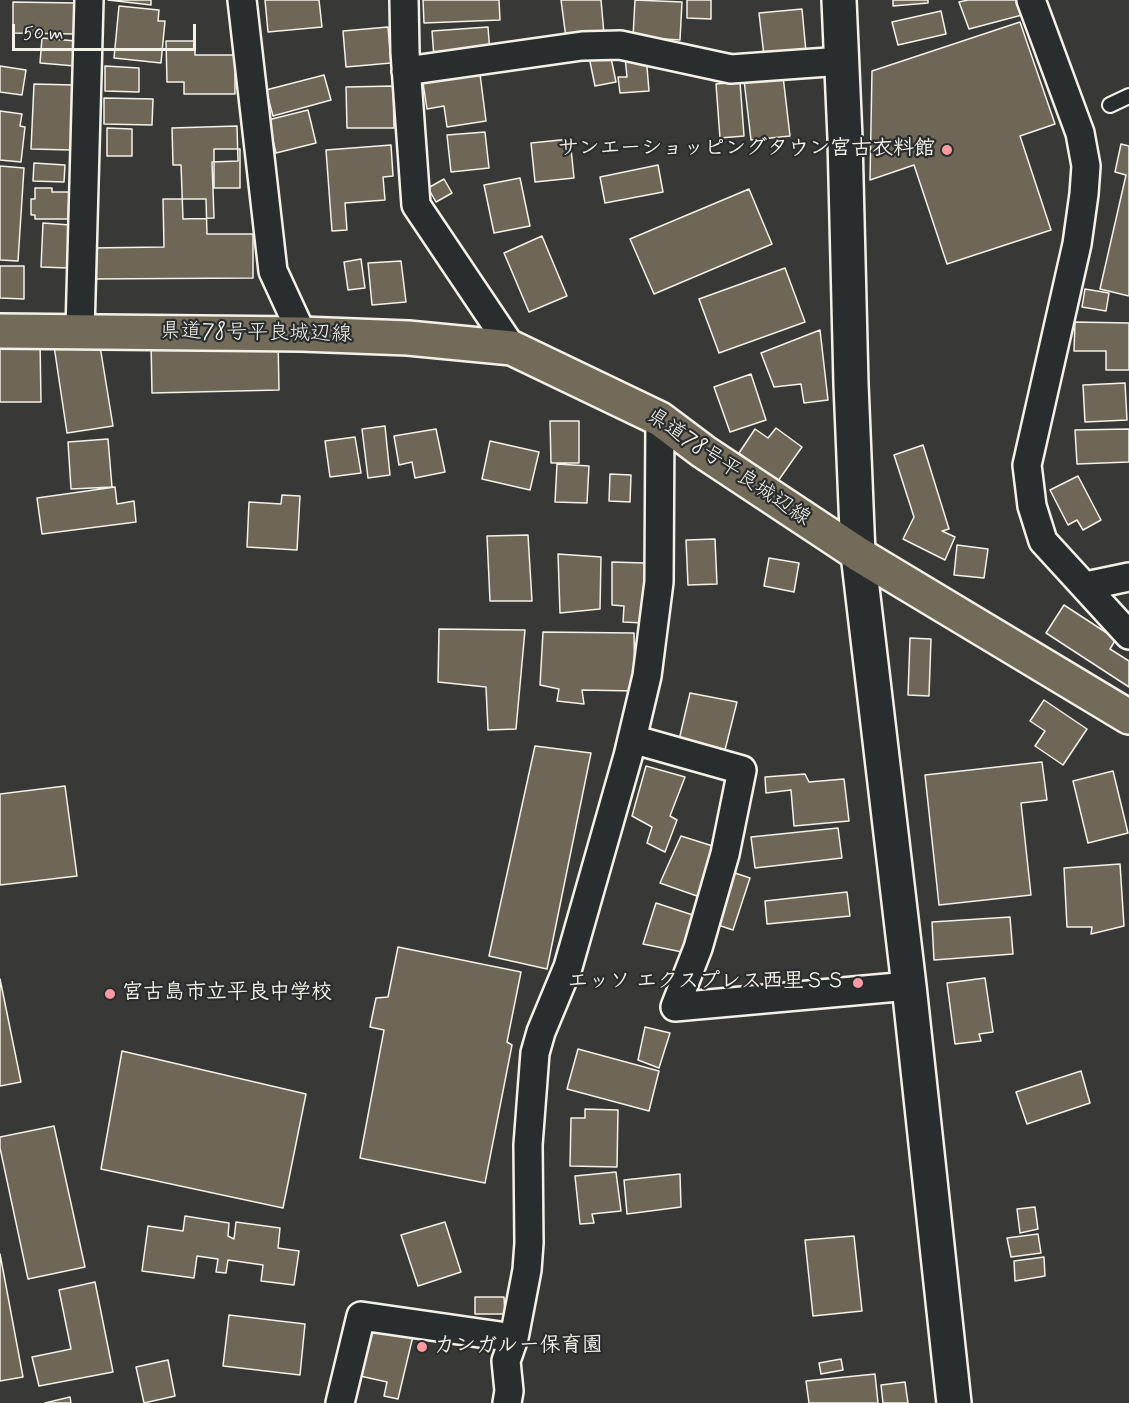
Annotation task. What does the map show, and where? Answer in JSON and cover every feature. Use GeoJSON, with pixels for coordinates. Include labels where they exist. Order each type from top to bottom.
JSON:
{"type":"FeatureCollection","features":[{"type":"Feature","properties":{"kind":"main road","name":"県道78号平良城辺線"},"geometry":{"type":"LineString","coordinates":[[0,331],[302,334],[408,338],[512,348],[660,419],[704,452],[858,554],[1129,717]]}},
{"type":"Feature","properties":{"kind":"street"},"geometry":{"type":"LineString","coordinates":[[80,331],[89,0]]}},
{"type":"Feature","properties":{"kind":"street"},"geometry":{"type":"LineString","coordinates":[[242,0],[273,271],[302,334]]}},
{"type":"Feature","properties":{"kind":"street"},"geometry":{"type":"LineString","coordinates":[[404,0],[406,71],[416,205],[512,348]]}},
{"type":"Feature","properties":{"kind":"street"},"geometry":{"type":"LineString","coordinates":[[839,0],[858,554],[909,986],[954,1403]]}},
{"type":"Feature","properties":{"kind":"street"},"geometry":{"type":"LineString","coordinates":[[1031,0],[1080,133],[1086,166],[1077,244],[1027,465],[1032,506],[1043,541],[1129,635]]}},
{"type":"Feature","properties":{"kind":"street"},"geometry":{"type":"LineString","coordinates":[[406,71],[582,46],[620,45],[731,69],[842,61]]}},
{"type":"Feature","properties":{"kind":"street"},"geometry":{"type":"LineString","coordinates":[[507,1403],[509,1391],[506,1361],[514,1338],[527,1270],[528,1145],[535,1053],[541,1032],[568,967],[632,740],[647,676],[659,582],[660,419]]}},
{"type":"Feature","properties":{"kind":"street"},"geometry":{"type":"LineString","coordinates":[[1086,586],[1129,577]]}},
{"type":"Feature","properties":{"kind":"street"},"geometry":{"type":"LineString","coordinates":[[632,740],[742,770],[725,854],[698,948],[675,1007],[909,986]]}},
{"type":"Feature","properties":{"kind":"street"},"geometry":{"type":"LineString","coordinates":[[340,1403],[361,1316],[514,1338]]}},
{"type":"Feature","properties":{"kind":"lane"},"geometry":{"type":"LineString","coordinates":[[1110,105],[1129,96]]}},
{"type":"Feature","properties":{"kind":"building"},"geometry":{"type":"Polygon","coordinates":[[[108,0],[151,0],[151,5],[108,0]]]}},
{"type":"Feature","properties":{"kind":"building"},"geometry":{"type":"Polygon","coordinates":[[[265,0],[319,0],[322,27],[268,32],[265,0]]]}},
{"type":"Feature","properties":{"kind":"building"},"geometry":{"type":"Polygon","coordinates":[[[423,0],[499,0],[500,20],[424,23],[423,0]]]}},
{"type":"Feature","properties":{"kind":"building"},"geometry":{"type":"Polygon","coordinates":[[[561,0],[601,0],[604,34],[566,38],[561,0]]]}},
{"type":"Feature","properties":{"kind":"building"},"geometry":{"type":"Polygon","coordinates":[[[635,0],[682,2],[680,40],[633,37],[635,0]]]}},
{"type":"Feature","properties":{"kind":"building"},"geometry":{"type":"Polygon","coordinates":[[[687,0],[711,0],[711,19],[687,18],[687,0]]]}},
{"type":"Feature","properties":{"kind":"building"},"geometry":{"type":"Polygon","coordinates":[[[893,0],[928,0],[928,3],[893,6],[893,0]]]}},
{"type":"Feature","properties":{"kind":"building"},"geometry":{"type":"Polygon","coordinates":[[[1016,0],[1022,15],[969,29],[959,2],[1016,0]]]}},
{"type":"Feature","properties":{"kind":"building"},"geometry":{"type":"Polygon","coordinates":[[[13,2],[76,3],[76,34],[13,33],[13,2]]]}},
{"type":"Feature","properties":{"kind":"building"},"geometry":{"type":"Polygon","coordinates":[[[119,6],[159,10],[158,21],[165,21],[161,63],[114,58],[119,6]]]}},
{"type":"Feature","properties":{"kind":"building"},"geometry":{"type":"Polygon","coordinates":[[[802,9],[806,52],[764,56],[759,13],[802,9]]]}},
{"type":"Feature","properties":{"kind":"building"},"geometry":{"type":"Polygon","coordinates":[[[941,11],[946,34],[898,45],[892,22],[941,11]]]}},
{"type":"Feature","properties":{"kind":"building","name":"サンエーショッピングタウン宮古衣料館"},"geometry":{"type":"Polygon","coordinates":[[[1020,22],[1055,124],[1020,136],[1051,230],[947,264],[914,165],[870,180],[872,71],[1020,22]]]}},
{"type":"Feature","properties":{"kind":"building"},"geometry":{"type":"Polygon","coordinates":[[[388,27],[391,63],[346,67],[343,31],[388,27]]]}},
{"type":"Feature","properties":{"kind":"building"},"geometry":{"type":"Polygon","coordinates":[[[488,27],[490,54],[434,58],[432,31],[488,27]]]}},
{"type":"Feature","properties":{"kind":"building"},"geometry":{"type":"Polygon","coordinates":[[[42,38],[76,41],[75,66],[40,63],[42,38]]]}},
{"type":"Feature","properties":{"kind":"building"},"geometry":{"type":"Polygon","coordinates":[[[166,41],[195,41],[195,55],[235,55],[235,94],[184,94],[184,82],[167,82],[166,41]]]}},
{"type":"Feature","properties":{"kind":"building"},"geometry":{"type":"Polygon","coordinates":[[[610,53],[616,82],[595,86],[589,57],[610,53]]]}},
{"type":"Feature","properties":{"kind":"building"},"geometry":{"type":"Polygon","coordinates":[[[646,55],[649,91],[620,93],[618,77],[627,77],[625,57],[646,55]]]}},
{"type":"Feature","properties":{"kind":"building"},"geometry":{"type":"Polygon","coordinates":[[[0,66],[26,70],[22,95],[0,92],[0,66]]]}},
{"type":"Feature","properties":{"kind":"building"},"geometry":{"type":"Polygon","coordinates":[[[105,66],[139,68],[139,92],[105,91],[105,66]]]}},
{"type":"Feature","properties":{"kind":"building"},"geometry":{"type":"Polygon","coordinates":[[[480,74],[486,121],[447,127],[444,106],[427,109],[423,83],[480,74]]]}},
{"type":"Feature","properties":{"kind":"building"},"geometry":{"type":"Polygon","coordinates":[[[324,75],[331,100],[273,116],[266,90],[324,75]]]}},
{"type":"Feature","properties":{"kind":"building"},"geometry":{"type":"Polygon","coordinates":[[[783,76],[790,136],[751,140],[744,80],[783,76]]]}},
{"type":"Feature","properties":{"kind":"building"},"geometry":{"type":"Polygon","coordinates":[[[740,82],[744,136],[720,138],[716,84],[740,82]]]}},
{"type":"Feature","properties":{"kind":"building"},"geometry":{"type":"Polygon","coordinates":[[[34,84],[74,85],[72,150],[31,149],[34,84]]]}},
{"type":"Feature","properties":{"kind":"building"},"geometry":{"type":"Polygon","coordinates":[[[393,86],[394,128],[347,128],[346,87],[393,86]]]}},
{"type":"Feature","properties":{"kind":"building"},"geometry":{"type":"Polygon","coordinates":[[[104,98],[153,99],[152,125],[104,124],[104,98]]]}},
{"type":"Feature","properties":{"kind":"building"},"geometry":{"type":"Polygon","coordinates":[[[308,110],[316,143],[276,153],[268,120],[308,110]]]}},
{"type":"Feature","properties":{"kind":"building"},"geometry":{"type":"Polygon","coordinates":[[[0,111],[22,114],[20,126],[25,127],[21,162],[0,160],[0,111]]]}},
{"type":"Feature","properties":{"kind":"building"},"geometry":{"type":"Polygon","coordinates":[[[237,126],[238,161],[212,162],[214,218],[183,219],[181,165],[173,165],[172,128],[237,126]]]}},
{"type":"Feature","properties":{"kind":"building"},"geometry":{"type":"Polygon","coordinates":[[[107,128],[132,129],[132,156],[107,156],[107,128]]]}},
{"type":"Feature","properties":{"kind":"building"},"geometry":{"type":"Polygon","coordinates":[[[485,132],[489,168],[451,172],[447,135],[485,132]]]}},
{"type":"Feature","properties":{"kind":"building"},"geometry":{"type":"Polygon","coordinates":[[[570,139],[574,178],[535,182],[531,143],[570,139]]]}},
{"type":"Feature","properties":{"kind":"building"},"geometry":{"type":"Polygon","coordinates":[[[1121,144],[1129,146],[1129,296],[1100,289],[1126,175],[1115,172],[1121,144]]]}},
{"type":"Feature","properties":{"kind":"building"},"geometry":{"type":"Polygon","coordinates":[[[391,145],[393,176],[383,177],[385,200],[345,203],[347,230],[332,231],[326,150],[391,145]]]}},
{"type":"Feature","properties":{"kind":"building"},"geometry":{"type":"Polygon","coordinates":[[[214,149],[240,149],[240,188],[214,188],[214,149]]]}},
{"type":"Feature","properties":{"kind":"building"},"geometry":{"type":"Polygon","coordinates":[[[34,163],[65,165],[64,182],[33,181],[34,163]]]}},
{"type":"Feature","properties":{"kind":"building"},"geometry":{"type":"Polygon","coordinates":[[[658,165],[663,192],[605,203],[600,177],[658,165]]]}},
{"type":"Feature","properties":{"kind":"building"},"geometry":{"type":"Polygon","coordinates":[[[0,166],[24,168],[18,261],[0,260],[0,166]]]}},
{"type":"Feature","properties":{"kind":"building"},"geometry":{"type":"Polygon","coordinates":[[[520,178],[530,226],[494,233],[484,185],[520,178]]]}},
{"type":"Feature","properties":{"kind":"building"},"geometry":{"type":"Polygon","coordinates":[[[444,179],[452,193],[436,202],[428,188],[444,179]]]}},
{"type":"Feature","properties":{"kind":"building"},"geometry":{"type":"Polygon","coordinates":[[[35,188],[52,188],[52,192],[69,192],[68,219],[35,219],[35,215],[31,215],[31,199],[35,199],[35,188]]]}},
{"type":"Feature","properties":{"kind":"building"},"geometry":{"type":"Polygon","coordinates":[[[749,189],[772,244],[654,294],[630,239],[749,189]]]}},
{"type":"Feature","properties":{"kind":"building"},"geometry":{"type":"Polygon","coordinates":[[[163,199],[206,199],[207,234],[253,234],[253,278],[90,279],[89,248],[164,247],[163,199]]]}},
{"type":"Feature","properties":{"kind":"building"},"geometry":{"type":"Polygon","coordinates":[[[43,223],[70,225],[68,268],[41,267],[43,223]]]}},
{"type":"Feature","properties":{"kind":"building"},"geometry":{"type":"Polygon","coordinates":[[[542,236],[567,296],[529,312],[504,253],[542,236]]]}},
{"type":"Feature","properties":{"kind":"building"},"geometry":{"type":"Polygon","coordinates":[[[361,259],[365,288],[348,290],[344,262],[361,259]]]}},
{"type":"Feature","properties":{"kind":"building"},"geometry":{"type":"Polygon","coordinates":[[[401,261],[406,302],[372,305],[368,263],[401,261]]]}},
{"type":"Feature","properties":{"kind":"building"},"geometry":{"type":"Polygon","coordinates":[[[0,266],[24,266],[24,299],[0,298],[0,266]]]}},
{"type":"Feature","properties":{"kind":"building"},"geometry":{"type":"Polygon","coordinates":[[[785,268],[805,322],[719,353],[699,299],[785,268]]]}},
{"type":"Feature","properties":{"kind":"building"},"geometry":{"type":"Polygon","coordinates":[[[1085,289],[1109,293],[1106,311],[1082,307],[1085,289]]]}},
{"type":"Feature","properties":{"kind":"building"},"geometry":{"type":"Polygon","coordinates":[[[1075,322],[1129,323],[1129,370],[1106,370],[1106,351],[1074,351],[1075,322]]]}},
{"type":"Feature","properties":{"kind":"building"},"geometry":{"type":"Polygon","coordinates":[[[820,330],[828,400],[804,403],[801,384],[774,387],[761,353],[820,330]]]}},
{"type":"Feature","properties":{"kind":"building"},"geometry":{"type":"Polygon","coordinates":[[[99,340],[113,426],[67,433],[54,346],[99,340]]]}},
{"type":"Feature","properties":{"kind":"building"},"geometry":{"type":"Polygon","coordinates":[[[278,340],[279,390],[152,393],[151,342],[278,340]]]}},
{"type":"Feature","properties":{"kind":"building"},"geometry":{"type":"Polygon","coordinates":[[[40,341],[41,402],[0,402],[0,342],[40,341]]]}},
{"type":"Feature","properties":{"kind":"building"},"geometry":{"type":"Polygon","coordinates":[[[751,374],[766,420],[730,432],[714,387],[751,374]]]}},
{"type":"Feature","properties":{"kind":"building"},"geometry":{"type":"Polygon","coordinates":[[[1125,383],[1127,420],[1085,422],[1083,385],[1125,383]]]}},
{"type":"Feature","properties":{"kind":"building"},"geometry":{"type":"Polygon","coordinates":[[[550,421],[579,421],[579,463],[551,463],[550,421]]]}},
{"type":"Feature","properties":{"kind":"building"},"geometry":{"type":"Polygon","coordinates":[[[385,426],[390,475],[368,478],[362,429],[385,426]]]}},
{"type":"Feature","properties":{"kind":"building"},"geometry":{"type":"Polygon","coordinates":[[[776,428],[802,447],[778,481],[739,453],[755,429],[768,438],[776,428]]]}},
{"type":"Feature","properties":{"kind":"building"},"geometry":{"type":"Polygon","coordinates":[[[436,429],[445,472],[415,478],[412,462],[399,465],[394,436],[436,429]]]}},
{"type":"Feature","properties":{"kind":"building"},"geometry":{"type":"Polygon","coordinates":[[[1129,429],[1129,462],[1077,464],[1075,430],[1129,429]]]}},
{"type":"Feature","properties":{"kind":"building"},"geometry":{"type":"Polygon","coordinates":[[[355,437],[361,473],[330,477],[325,441],[355,437]]]}},
{"type":"Feature","properties":{"kind":"building"},"geometry":{"type":"Polygon","coordinates":[[[108,439],[112,487],[71,489],[68,442],[108,439]]]}},
{"type":"Feature","properties":{"kind":"building"},"geometry":{"type":"Polygon","coordinates":[[[490,441],[539,452],[530,490],[482,479],[490,441]]]}},
{"type":"Feature","properties":{"kind":"building"},"geometry":{"type":"Polygon","coordinates":[[[923,445],[949,529],[942,531],[955,537],[945,560],[903,539],[914,517],[894,455],[923,445]]]}},
{"type":"Feature","properties":{"kind":"building"},"geometry":{"type":"Polygon","coordinates":[[[557,464],[589,466],[587,503],[555,502],[557,464]]]}},
{"type":"Feature","properties":{"kind":"building"},"geometry":{"type":"Polygon","coordinates":[[[610,474],[631,475],[630,502],[609,501],[610,474]]]}},
{"type":"Feature","properties":{"kind":"building"},"geometry":{"type":"Polygon","coordinates":[[[1078,476],[1101,520],[1083,530],[1077,520],[1068,525],[1050,490],[1078,476]]]}},
{"type":"Feature","properties":{"kind":"building"},"geometry":{"type":"Polygon","coordinates":[[[115,487],[117,504],[134,501],[136,522],[42,534],[37,498],[115,487]]]}},
{"type":"Feature","properties":{"kind":"building"},"geometry":{"type":"Polygon","coordinates":[[[282,495],[300,496],[297,550],[247,547],[249,502],[281,504],[282,495]]]}},
{"type":"Feature","properties":{"kind":"building"},"geometry":{"type":"Polygon","coordinates":[[[528,535],[532,601],[490,601],[487,536],[528,535]]]}},
{"type":"Feature","properties":{"kind":"building"},"geometry":{"type":"Polygon","coordinates":[[[715,539],[717,584],[688,585],[686,540],[715,539]]]}},
{"type":"Feature","properties":{"kind":"building"},"geometry":{"type":"Polygon","coordinates":[[[957,545],[988,549],[984,578],[954,575],[957,545]]]}},
{"type":"Feature","properties":{"kind":"building"},"geometry":{"type":"Polygon","coordinates":[[[558,554],[601,557],[600,609],[560,613],[558,554]]]}},
{"type":"Feature","properties":{"kind":"building"},"geometry":{"type":"Polygon","coordinates":[[[769,558],[799,563],[794,592],[764,586],[769,558]]]}},
{"type":"Feature","properties":{"kind":"building"},"geometry":{"type":"Polygon","coordinates":[[[612,562],[645,563],[644,623],[623,622],[624,606],[612,605],[612,562]]]}},
{"type":"Feature","properties":{"kind":"building"},"geometry":{"type":"Polygon","coordinates":[[[1064,605],[1116,639],[1110,649],[1129,661],[1129,687],[1046,633],[1064,605]]]}},
{"type":"Feature","properties":{"kind":"building"},"geometry":{"type":"Polygon","coordinates":[[[439,629],[525,630],[516,729],[488,730],[486,687],[438,682],[439,629]]]}},
{"type":"Feature","properties":{"kind":"building"},"geometry":{"type":"Polygon","coordinates":[[[543,632],[634,633],[635,691],[582,690],[584,704],[557,701],[559,689],[540,685],[543,632]]]}},
{"type":"Feature","properties":{"kind":"building"},"geometry":{"type":"Polygon","coordinates":[[[910,638],[931,639],[929,696],[908,695],[910,638]]]}},
{"type":"Feature","properties":{"kind":"building"},"geometry":{"type":"Polygon","coordinates":[[[690,693],[737,702],[724,754],[679,740],[690,693]]]}},
{"type":"Feature","properties":{"kind":"building"},"geometry":{"type":"Polygon","coordinates":[[[1044,700],[1087,729],[1063,765],[1035,746],[1045,731],[1030,721],[1044,700]]]}},
{"type":"Feature","properties":{"kind":"building"},"geometry":{"type":"Polygon","coordinates":[[[535,746],[591,753],[547,969],[489,956],[535,746]]]}},
{"type":"Feature","properties":{"kind":"building"},"geometry":{"type":"Polygon","coordinates":[[[1042,762],[1047,800],[1021,803],[1031,895],[939,905],[925,775],[1042,762]]]}},
{"type":"Feature","properties":{"kind":"building"},"geometry":{"type":"Polygon","coordinates":[[[646,766],[685,777],[670,816],[677,820],[665,852],[647,843],[652,827],[632,816],[646,766]]]}},
{"type":"Feature","properties":{"kind":"building"},"geometry":{"type":"Polygon","coordinates":[[[1113,771],[1128,833],[1088,843],[1073,781],[1113,771]]]}},
{"type":"Feature","properties":{"kind":"building"},"geometry":{"type":"Polygon","coordinates":[[[805,774],[809,782],[844,779],[849,821],[794,826],[791,790],[766,793],[765,777],[805,774]]]}},
{"type":"Feature","properties":{"kind":"building"},"geometry":{"type":"Polygon","coordinates":[[[65,786],[77,876],[0,885],[0,794],[65,786]]]}},
{"type":"Feature","properties":{"kind":"building"},"geometry":{"type":"Polygon","coordinates":[[[838,828],[842,858],[755,868],[751,837],[838,828]]]}},
{"type":"Feature","properties":{"kind":"building"},"geometry":{"type":"Polygon","coordinates":[[[681,836],[719,848],[697,896],[660,883],[681,836]]]}},
{"type":"Feature","properties":{"kind":"building"},"geometry":{"type":"Polygon","coordinates":[[[1120,864],[1124,926],[1091,934],[1092,927],[1067,927],[1064,868],[1120,864]]]}},
{"type":"Feature","properties":{"kind":"building"},"geometry":{"type":"Polygon","coordinates":[[[732,872],[750,878],[733,930],[715,924],[732,872]]]}},
{"type":"Feature","properties":{"kind":"building"},"geometry":{"type":"Polygon","coordinates":[[[847,892],[850,916],[767,924],[765,901],[847,892]]]}},
{"type":"Feature","properties":{"kind":"building"},"geometry":{"type":"Polygon","coordinates":[[[656,903],[699,917],[687,953],[643,944],[656,903]]]}},
{"type":"Feature","properties":{"kind":"building"},"geometry":{"type":"Polygon","coordinates":[[[1010,917],[1013,954],[934,960],[932,922],[1010,917]]]}},
{"type":"Feature","properties":{"kind":"building"},"geometry":{"type":"Polygon","coordinates":[[[398,947],[521,972],[507,1042],[512,1045],[485,1183],[360,1158],[384,1030],[370,1027],[376,998],[388,997],[398,947]]]}},
{"type":"Feature","properties":{"kind":"building"},"geometry":{"type":"Polygon","coordinates":[[[985,978],[993,1032],[979,1034],[981,1041],[955,1044],[947,983],[985,978]]]}},
{"type":"Feature","properties":{"kind":"building"},"geometry":{"type":"Polygon","coordinates":[[[0,979],[21,1082],[0,1086],[0,979]]]}},
{"type":"Feature","properties":{"kind":"building"},"geometry":{"type":"Polygon","coordinates":[[[645,1027],[670,1033],[659,1068],[638,1060],[645,1027]]]}},
{"type":"Feature","properties":{"kind":"building"},"geometry":{"type":"Polygon","coordinates":[[[578,1049],[659,1071],[649,1111],[567,1089],[578,1049]]]}},
{"type":"Feature","properties":{"kind":"building"},"geometry":{"type":"Polygon","coordinates":[[[122,1051],[306,1094],[283,1208],[101,1169],[122,1051]]]}},
{"type":"Feature","properties":{"kind":"building"},"geometry":{"type":"Polygon","coordinates":[[[1081,1071],[1090,1103],[1027,1124],[1016,1092],[1081,1071]]]}},
{"type":"Feature","properties":{"kind":"building"},"geometry":{"type":"Polygon","coordinates":[[[585,1109],[618,1110],[617,1167],[570,1166],[571,1118],[585,1118],[585,1109]]]}},
{"type":"Feature","properties":{"kind":"building"},"geometry":{"type":"Polygon","coordinates":[[[54,1126],[85,1267],[28,1279],[0,1148],[0,1137],[54,1126]]]}},
{"type":"Feature","properties":{"kind":"building"},"geometry":{"type":"Polygon","coordinates":[[[616,1172],[621,1211],[592,1214],[594,1223],[580,1224],[575,1176],[616,1172]]]}},
{"type":"Feature","properties":{"kind":"building"},"geometry":{"type":"Polygon","coordinates":[[[680,1174],[681,1207],[627,1214],[624,1180],[680,1174]]]}},
{"type":"Feature","properties":{"kind":"building"},"geometry":{"type":"Polygon","coordinates":[[[1035,1207],[1038,1229],[1020,1233],[1017,1209],[1035,1207]]]}},
{"type":"Feature","properties":{"kind":"building"},"geometry":{"type":"Polygon","coordinates":[[[185,1216],[229,1223],[228,1236],[234,1239],[236,1222],[280,1228],[278,1248],[299,1251],[294,1285],[261,1281],[263,1265],[228,1260],[226,1273],[216,1272],[218,1259],[197,1256],[194,1278],[142,1271],[148,1226],[183,1231],[185,1216]]]}},
{"type":"Feature","properties":{"kind":"building"},"geometry":{"type":"Polygon","coordinates":[[[445,1222],[461,1272],[418,1286],[401,1235],[445,1222]]]}},
{"type":"Feature","properties":{"kind":"building"},"geometry":{"type":"Polygon","coordinates":[[[1038,1234],[1041,1253],[1011,1257],[1007,1238],[1038,1234]]]}},
{"type":"Feature","properties":{"kind":"building"},"geometry":{"type":"Polygon","coordinates":[[[854,1236],[862,1311],[813,1316],[805,1240],[854,1236]]]}},
{"type":"Feature","properties":{"kind":"building"},"geometry":{"type":"Polygon","coordinates":[[[0,1254],[23,1377],[0,1381],[0,1254]]]}},
{"type":"Feature","properties":{"kind":"building"},"geometry":{"type":"Polygon","coordinates":[[[1044,1257],[1045,1276],[1015,1281],[1014,1261],[1044,1257]]]}},
{"type":"Feature","properties":{"kind":"building"},"geometry":{"type":"Polygon","coordinates":[[[95,1282],[113,1372],[39,1386],[32,1357],[71,1349],[59,1290],[95,1282]]]}},
{"type":"Feature","properties":{"kind":"building"},"geometry":{"type":"Polygon","coordinates":[[[475,1297],[504,1297],[505,1314],[475,1314],[475,1297]]]}},
{"type":"Feature","properties":{"kind":"building"},"geometry":{"type":"Polygon","coordinates":[[[229,1315],[305,1324],[300,1375],[223,1366],[229,1315]]]}},
{"type":"Feature","properties":{"kind":"building"},"geometry":{"type":"Polygon","coordinates":[[[372,1327],[413,1336],[398,1399],[384,1396],[387,1382],[360,1376],[372,1327]]]}},
{"type":"Feature","properties":{"kind":"building"},"geometry":{"type":"Polygon","coordinates":[[[841,1359],[843,1370],[821,1374],[819,1363],[841,1359]]]}},
{"type":"Feature","properties":{"kind":"building"},"geometry":{"type":"Polygon","coordinates":[[[168,1360],[175,1396],[144,1403],[136,1367],[168,1360]]]}},
{"type":"Feature","properties":{"kind":"building"},"geometry":{"type":"Polygon","coordinates":[[[875,1374],[878,1403],[809,1403],[806,1381],[875,1374]]]}},
{"type":"Feature","properties":{"kind":"building"},"geometry":{"type":"Polygon","coordinates":[[[905,1382],[908,1403],[883,1403],[881,1385],[905,1382]]]}},
{"type":"Feature","properties":{"kind":"building"},"geometry":{"type":"Polygon","coordinates":[[[70,1397],[71,1403],[45,1403],[70,1397]]]}},
{"type":"Feature","properties":{"kind":"place","name":"サンエーショッピングタウン宮古衣料館"},"geometry":{"type":"Point","coordinates":[947,150]}},
{"type":"Feature","properties":{"kind":"place","name":"エッソ エクスプレス西里ＳＳ"},"geometry":{"type":"Point","coordinates":[858,983]}},
{"type":"Feature","properties":{"kind":"place","name":"宮古島市立平良中学校"},"geometry":{"type":"Point","coordinates":[110,994]}},
{"type":"Feature","properties":{"kind":"place","name":"カンガルー保育園"},"geometry":{"type":"Point","coordinates":[422,1347]}}]}
